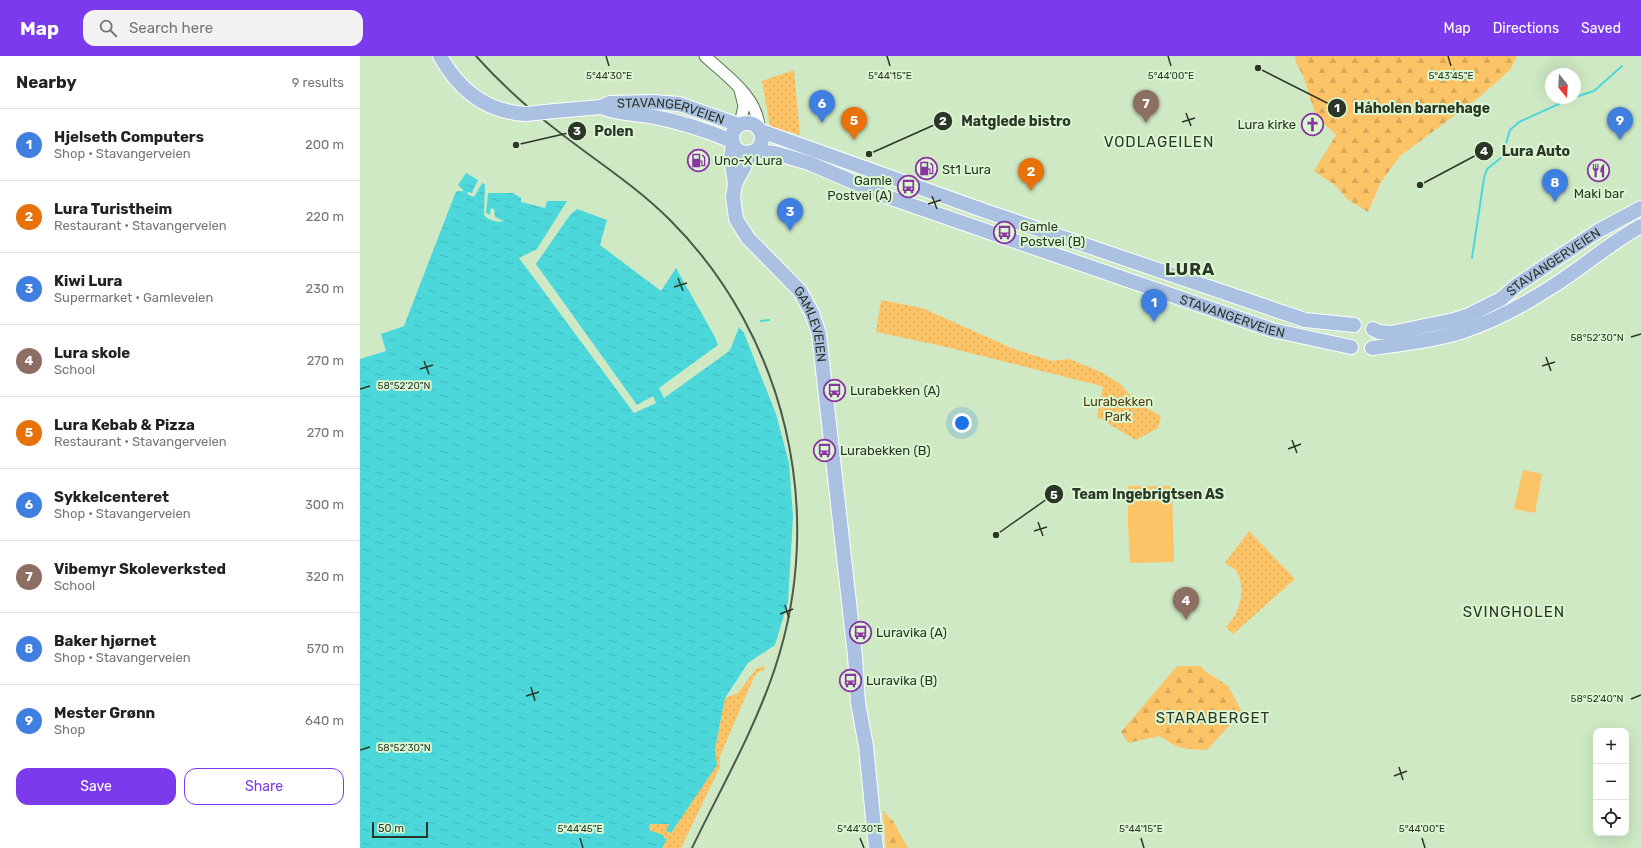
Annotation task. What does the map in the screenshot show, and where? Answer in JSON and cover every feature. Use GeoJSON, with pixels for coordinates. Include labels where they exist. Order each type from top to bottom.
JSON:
{"type":"FeatureCollection","features":[{"type":"Feature","properties":{"kind":"main road","name":"STAVANGERVEIEN"},"geometry":{"type":"LineString","coordinates":[[440,56],[461,85],[471,95],[500,110],[526,114],[602,107],[610,103],[653,102],[679,104],[740,124],[750,122],[760,129],[985,212],[1305,320],[1354,325]]}},
{"type":"Feature","properties":{"kind":"main road"},"geometry":{"type":"LineString","coordinates":[[451,56],[480,100]]}},
{"type":"Feature","properties":{"kind":"main road","name":"STAVANGERVEIEN"},"geometry":{"type":"LineString","coordinates":[[602,107],[611,111],[656,117],[703,130],[733,142],[739,150],[747,153],[754,151],[775,153],[807,163],[888,196],[1272,330],[1350,347]]}},
{"type":"Feature","properties":{"kind":"main road","name":"STAVANGERVEIEN"},"geometry":{"type":"LineString","coordinates":[[733,142],[733,132],[740,124]]}},
{"type":"Feature","properties":{"kind":"main road"},"geometry":{"type":"LineString","coordinates":[[754,151],[761,144],[762,136],[760,129]]}},
{"type":"Feature","properties":{"kind":"main road","name":"GAMLEVEIEN"},"geometry":{"type":"LineString","coordinates":[[733,142],[731,159],[735,184],[733,197],[735,214],[742,231],[800,291],[812,313],[819,334],[856,656],[864,702],[866,746],[876,848]]}},
{"type":"Feature","properties":{"kind":"main road","name":"GAMLEVEIEN"},"geometry":{"type":"LineString","coordinates":[[735,184],[754,151]]}},
{"type":"Feature","properties":{"kind":"main road","name":"STAVANGERVEIEN"},"geometry":{"type":"LineString","coordinates":[[1373,329],[1379,332],[1391,333],[1467,316],[1501,299],[1523,281],[1598,231],[1641,208]]}},
{"type":"Feature","properties":{"kind":"main road","name":"STAVANGERVEIEN"},"geometry":{"type":"LineString","coordinates":[[1372,348],[1419,341],[1452,334],[1496,317],[1552,287],[1641,226]]}},
{"type":"Feature","properties":{"kind":"main road"},"geometry":{"type":"LineString","coordinates":[[1367,324],[1373,329],[1376,336],[1372,348],[1360,352],[1350,347],[1347,341],[1347,335],[1349,330],[1354,325],[1367,324]]}},
{"type":"Feature","properties":{"kind":"street"},"geometry":{"type":"LineString","coordinates":[[705,56],[747,96],[754,108],[760,129]]}},
{"type":"Feature","properties":{"kind":"street"},"geometry":{"type":"LineString","coordinates":[[740,90],[744,106],[740,124]]}},
{"type":"Feature","properties":{"kind":"green space"},"geometry":{"type":"Polygon","coordinates":[[[1295,56],[1517,56],[1510,70],[1478,98],[1400,156],[1381,182],[1368,212],[1347,199],[1336,186],[1314,171],[1336,135],[1316,116],[1295,56]]]}},
{"type":"Feature","properties":{"kind":"green space"},"geometry":{"type":"Polygon","coordinates":[[[794,70],[800,135],[770,126],[762,81],[794,70]]]}},
{"type":"Feature","properties":{"kind":"green space","name":"Lurabekken Park"},"geometry":{"type":"Polygon","coordinates":[[[881,300],[922,308],[1014,349],[1052,361],[1069,359],[1101,372],[1119,383],[1138,403],[1161,416],[1158,428],[1136,440],[1097,417],[1103,388],[1101,386],[942,346],[876,332],[881,300]]]}},
{"type":"Feature","properties":{"kind":"green space"},"geometry":{"type":"Polygon","coordinates":[[[1523,470],[1542,474],[1535,513],[1514,509],[1523,470]]]}},
{"type":"Feature","properties":{"kind":"green space"},"geometry":{"type":"Polygon","coordinates":[[[1128,486],[1172,486],[1174,562],[1130,563],[1128,486]]]}},
{"type":"Feature","properties":{"kind":"green space"},"geometry":{"type":"Polygon","coordinates":[[[1249,531],[1295,579],[1233,634],[1226,627],[1231,622],[1238,609],[1241,586],[1240,579],[1236,571],[1225,563],[1249,531]]]}},
{"type":"Feature","properties":{"kind":"green space"},"geometry":{"type":"Polygon","coordinates":[[[765,666],[764,670],[758,672],[754,677],[720,756],[720,767],[681,848],[662,848],[667,839],[649,830],[651,824],[669,824],[667,830],[672,832],[716,765],[715,749],[725,698],[738,693],[756,669],[765,666]]]}},
{"type":"Feature","properties":{"kind":"green space"},"geometry":{"type":"Polygon","coordinates":[[[1177,666],[1201,666],[1205,671],[1228,686],[1242,712],[1207,750],[1182,748],[1172,744],[1160,736],[1128,743],[1121,732],[1177,666]]]}},
{"type":"Feature","properties":{"kind":"green space"},"geometry":{"type":"Polygon","coordinates":[[[883,811],[893,821],[908,848],[886,848],[883,811]]]}},
{"type":"Feature","properties":{"kind":"water"},"geometry":{"type":"Polygon","coordinates":[[[466,173],[478,180],[472,193],[468,192],[467,194],[474,197],[482,183],[485,184],[484,215],[493,221],[504,221],[495,217],[494,209],[491,208],[490,215],[486,213],[488,193],[513,193],[521,198],[521,202],[545,208],[547,201],[567,201],[537,249],[519,258],[634,413],[656,403],[653,396],[637,405],[536,264],[570,215],[577,209],[607,220],[600,245],[661,291],[676,268],[715,337],[718,345],[659,388],[664,398],[728,352],[739,327],[744,333],[776,414],[789,463],[793,516],[788,602],[775,645],[748,663],[725,698],[715,749],[717,765],[671,833],[666,831],[669,824],[650,824],[649,830],[663,835],[664,838],[667,839],[662,848],[360,848],[360,359],[386,351],[381,334],[404,326],[455,194],[457,191],[464,191],[458,185],[466,173]]]}},
{"type":"Feature","properties":{"kind":"waterway"},"geometry":{"type":"LineString","coordinates":[[1581,95],[1594,91],[1622,66]]}},
{"type":"Feature","properties":{"kind":"waterway"},"geometry":{"type":"LineString","coordinates":[[1472,258],[1484,178],[1487,169],[1502,157],[1510,130],[1519,122],[1559,104]]}},
{"type":"Feature","properties":{"kind":"waterway"},"geometry":{"type":"LineString","coordinates":[[761,321],[769,320]]}},
{"type":"Feature","properties":{"kind":"railway"},"geometry":{"type":"LineString","coordinates":[[476,56],[505,86],[537,114],[644,196],[670,220],[710,266],[743,317],[768,372],[786,429],[795,488],[797,548],[790,609],[775,668],[758,714],[692,848]]}},
{"type":"Feature","properties":{"kind":"place","name":"Håholen barnehage"},"geometry":{"type":"Point","coordinates":[1258,68]}},
{"type":"Feature","properties":{"kind":"place","name":"Sykkelcenteret"},"geometry":{"type":"Point","coordinates":[822,123]}},
{"type":"Feature","properties":{"kind":"place","name":"Vibemyr Skoleverksted"},"geometry":{"type":"Point","coordinates":[1146,123]}},
{"type":"Feature","properties":{"kind":"place","name":"Lura kirke"},"geometry":{"type":"Point","coordinates":[1312,124]}},
{"type":"Feature","properties":{"kind":"place","name":"Lura Kebab & Pizza"},"geometry":{"type":"Point","coordinates":[854,140]}},
{"type":"Feature","properties":{"kind":"place","name":"Mester Grønn"},"geometry":{"type":"Point","coordinates":[1620,140]}},
{"type":"Feature","properties":{"kind":"place","name":"Polen"},"geometry":{"type":"Point","coordinates":[516,145]}},
{"type":"Feature","properties":{"kind":"place","name":"Matglede bistro"},"geometry":{"type":"Point","coordinates":[869,154]}},
{"type":"Feature","properties":{"kind":"place","name":"Uno-X Lura"},"geometry":{"type":"Point","coordinates":[699,160]}},
{"type":"Feature","properties":{"kind":"place","name":"St1 Lura"},"geometry":{"type":"Point","coordinates":[927,169]}},
{"type":"Feature","properties":{"kind":"place","name":"Maki bar"},"geometry":{"type":"Point","coordinates":[1599,171]}},
{"type":"Feature","properties":{"kind":"place","name":"Lura Auto"},"geometry":{"type":"Point","coordinates":[1420,185]}},
{"type":"Feature","properties":{"kind":"place","name":"Gamle Postvei (A)"},"geometry":{"type":"Point","coordinates":[908,187]}},
{"type":"Feature","properties":{"kind":"place","name":"Lura Turistheim"},"geometry":{"type":"Point","coordinates":[1031,191]}},
{"type":"Feature","properties":{"kind":"place","name":"Baker hjørnet"},"geometry":{"type":"Point","coordinates":[1555,202]}},
{"type":"Feature","properties":{"kind":"place","name":"Kiwi Lura"},"geometry":{"type":"Point","coordinates":[790,231]}},
{"type":"Feature","properties":{"kind":"place","name":"Gamle Postvei (B)"},"geometry":{"type":"Point","coordinates":[1005,233]}},
{"type":"Feature","properties":{"kind":"place","name":"Hjelseth Computers"},"geometry":{"type":"Point","coordinates":[1154,322]}},
{"type":"Feature","properties":{"kind":"place","name":"Lurabekken (A)"},"geometry":{"type":"Point","coordinates":[834,390]}},
{"type":"Feature","properties":{"kind":"place","name":"Lurabekken (B)"},"geometry":{"type":"Point","coordinates":[825,450]}},
{"type":"Feature","properties":{"kind":"place","name":"Team Ingebrigtsen AS"},"geometry":{"type":"Point","coordinates":[996,535]}},
{"type":"Feature","properties":{"kind":"place","name":"Lura skole"},"geometry":{"type":"Point","coordinates":[1186,620]}},
{"type":"Feature","properties":{"kind":"place","name":"Luravika (A)"},"geometry":{"type":"Point","coordinates":[861,632]}},
{"type":"Feature","properties":{"kind":"place","name":"Luravika (B)"},"geometry":{"type":"Point","coordinates":[850,680]}},
{"type":"Feature","properties":{"kind":"district","name":"VODLAGEILEN"},"geometry":{"type":"Point","coordinates":[1159,142]}},
{"type":"Feature","properties":{"kind":"district","name":"LURA"},"geometry":{"type":"Point","coordinates":[1190,269]}},
{"type":"Feature","properties":{"kind":"district","name":"SVINGHOLEN"},"geometry":{"type":"Point","coordinates":[1514,612]}},
{"type":"Feature","properties":{"kind":"district","name":"STARABERGET"},"geometry":{"type":"Point","coordinates":[1213,718]}}]}
